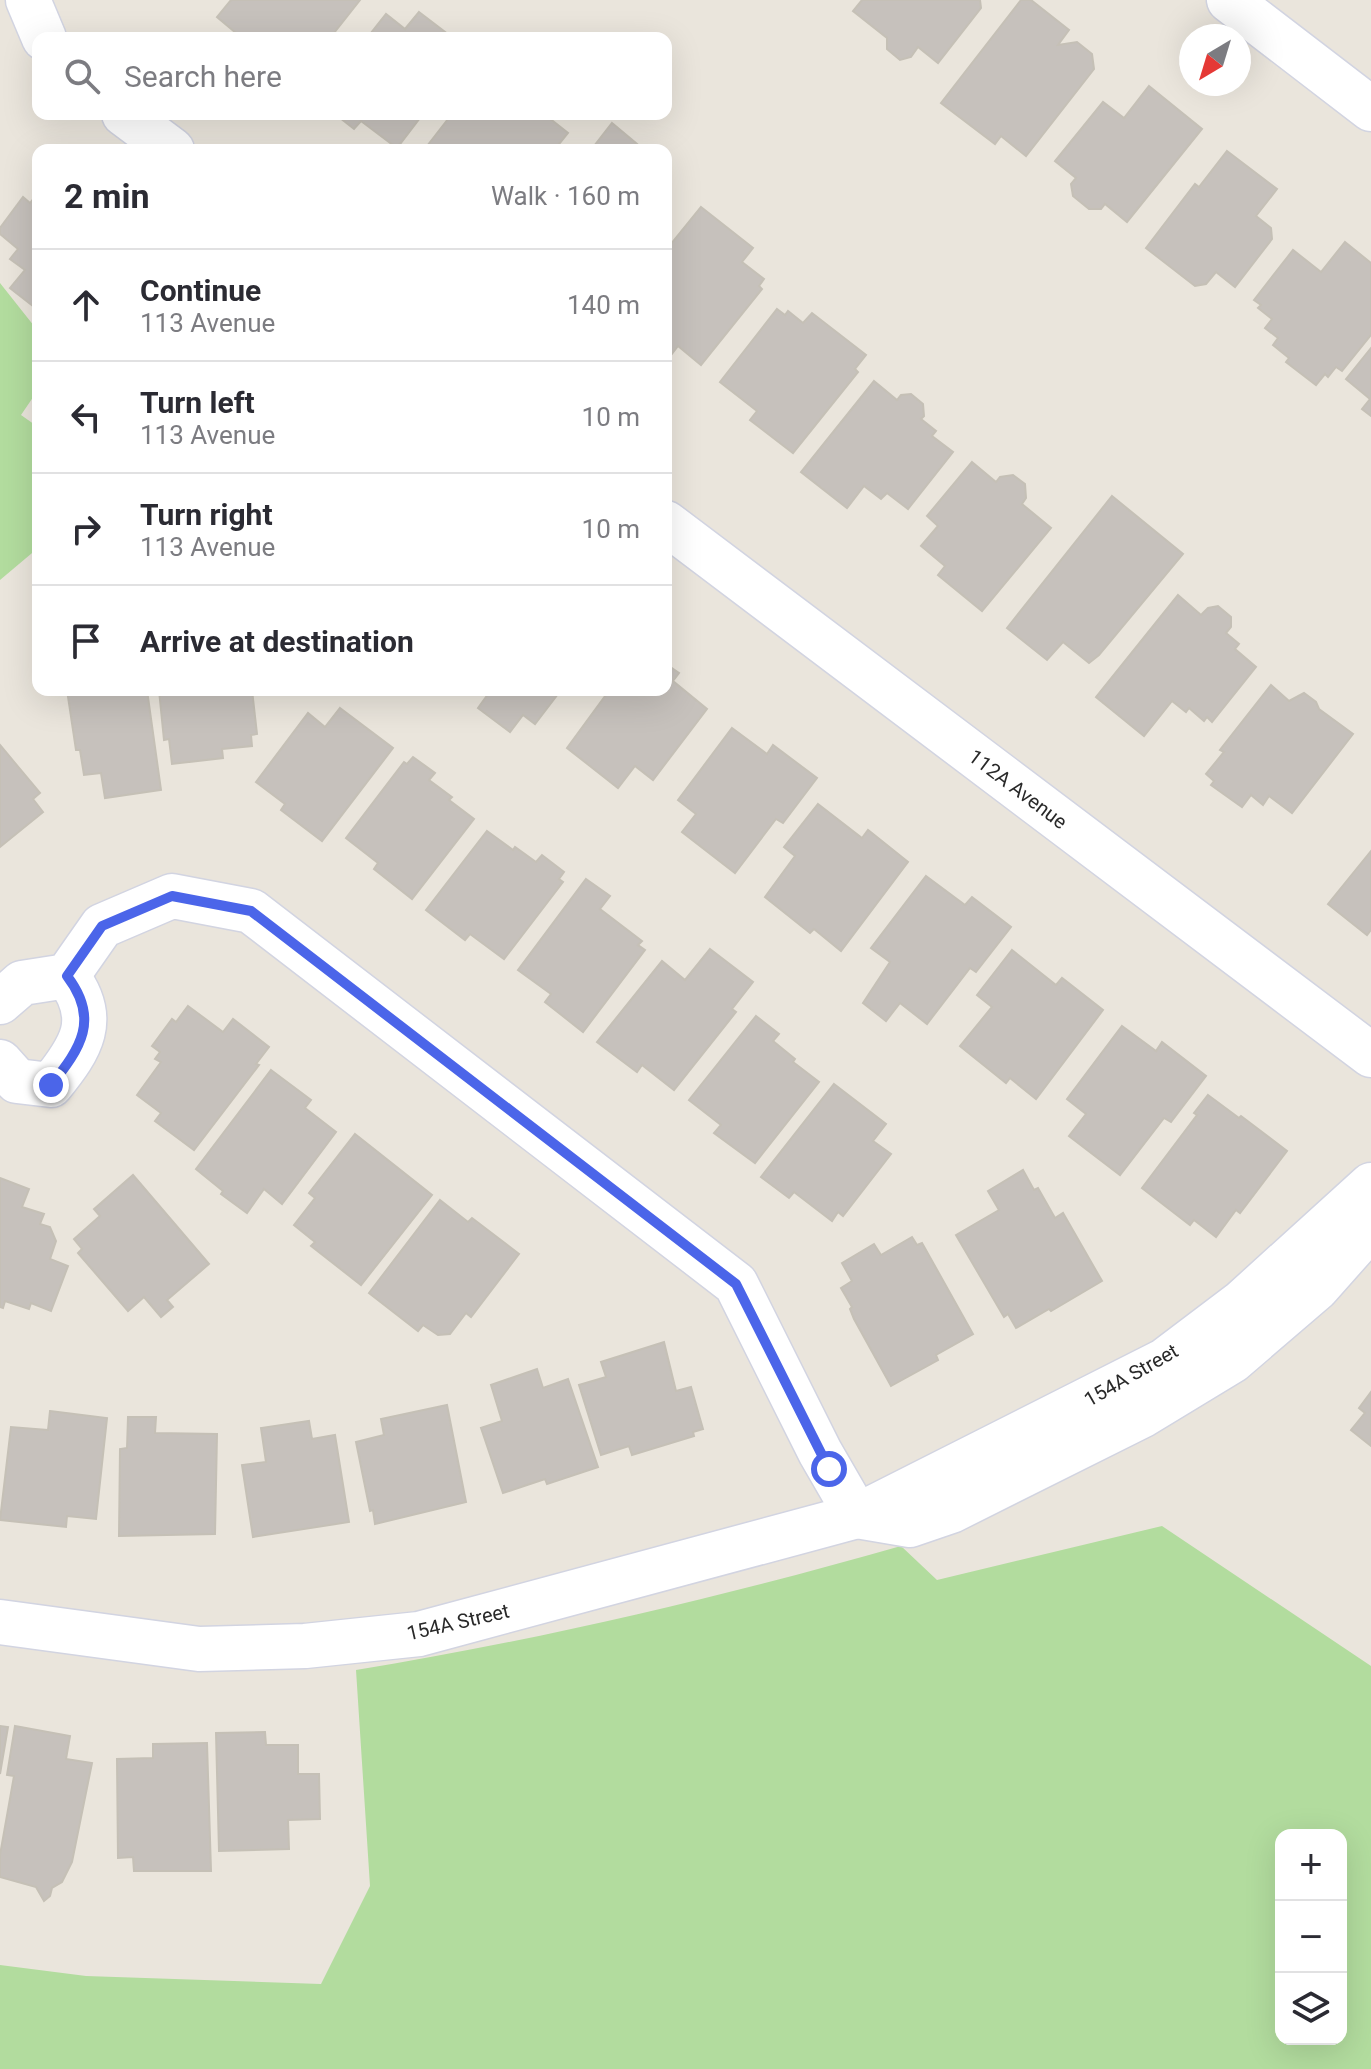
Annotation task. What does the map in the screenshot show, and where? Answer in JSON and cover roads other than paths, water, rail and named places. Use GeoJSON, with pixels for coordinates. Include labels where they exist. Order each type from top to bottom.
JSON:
{"type":"FeatureCollection","features":[{"type":"Feature","properties":{"kind":"street"},"geometry":{"type":"LineString","coordinates":[[28,0],[41,32]]}},
{"type":"Feature","properties":{"kind":"street"},"geometry":{"type":"LineString","coordinates":[[1229,0],[1371,109]]}},
{"type":"Feature","properties":{"kind":"street"},"geometry":{"type":"LineString","coordinates":[[132,120],[164,144]]}},
{"type":"Feature","properties":{"kind":"street","name":"112A Avenue"},"geometry":{"type":"LineString","coordinates":[[672,528],[1371,1055]]}},
{"type":"Feature","properties":{"kind":"street"},"geometry":{"type":"LineString","coordinates":[[0,1002],[22,983],[67,976],[102,926],[172,896],[251,911],[736,1284],[820,1452],[857,1516]]}},
{"type":"Feature","properties":{"kind":"street"},"geometry":{"type":"LineString","coordinates":[[0,1062],[17,1081],[51,1085],[73,1059],[84,1035],[85,1010],[80,993],[67,976]]}},
{"type":"Feature","properties":{"kind":"street","name":"154A Street"},"geometry":{"type":"LineString","coordinates":[[1194,1362],[1242,1302],[1371,1185]]}},
{"type":"Feature","properties":{"kind":"street","name":"154A Street"},"geometry":{"type":"LineString","coordinates":[[0,1622],[199,1649],[305,1646],[419,1634],[857,1516],[1164,1361],[1232,1361],[1317,1288],[1371,1227]]}}]}
